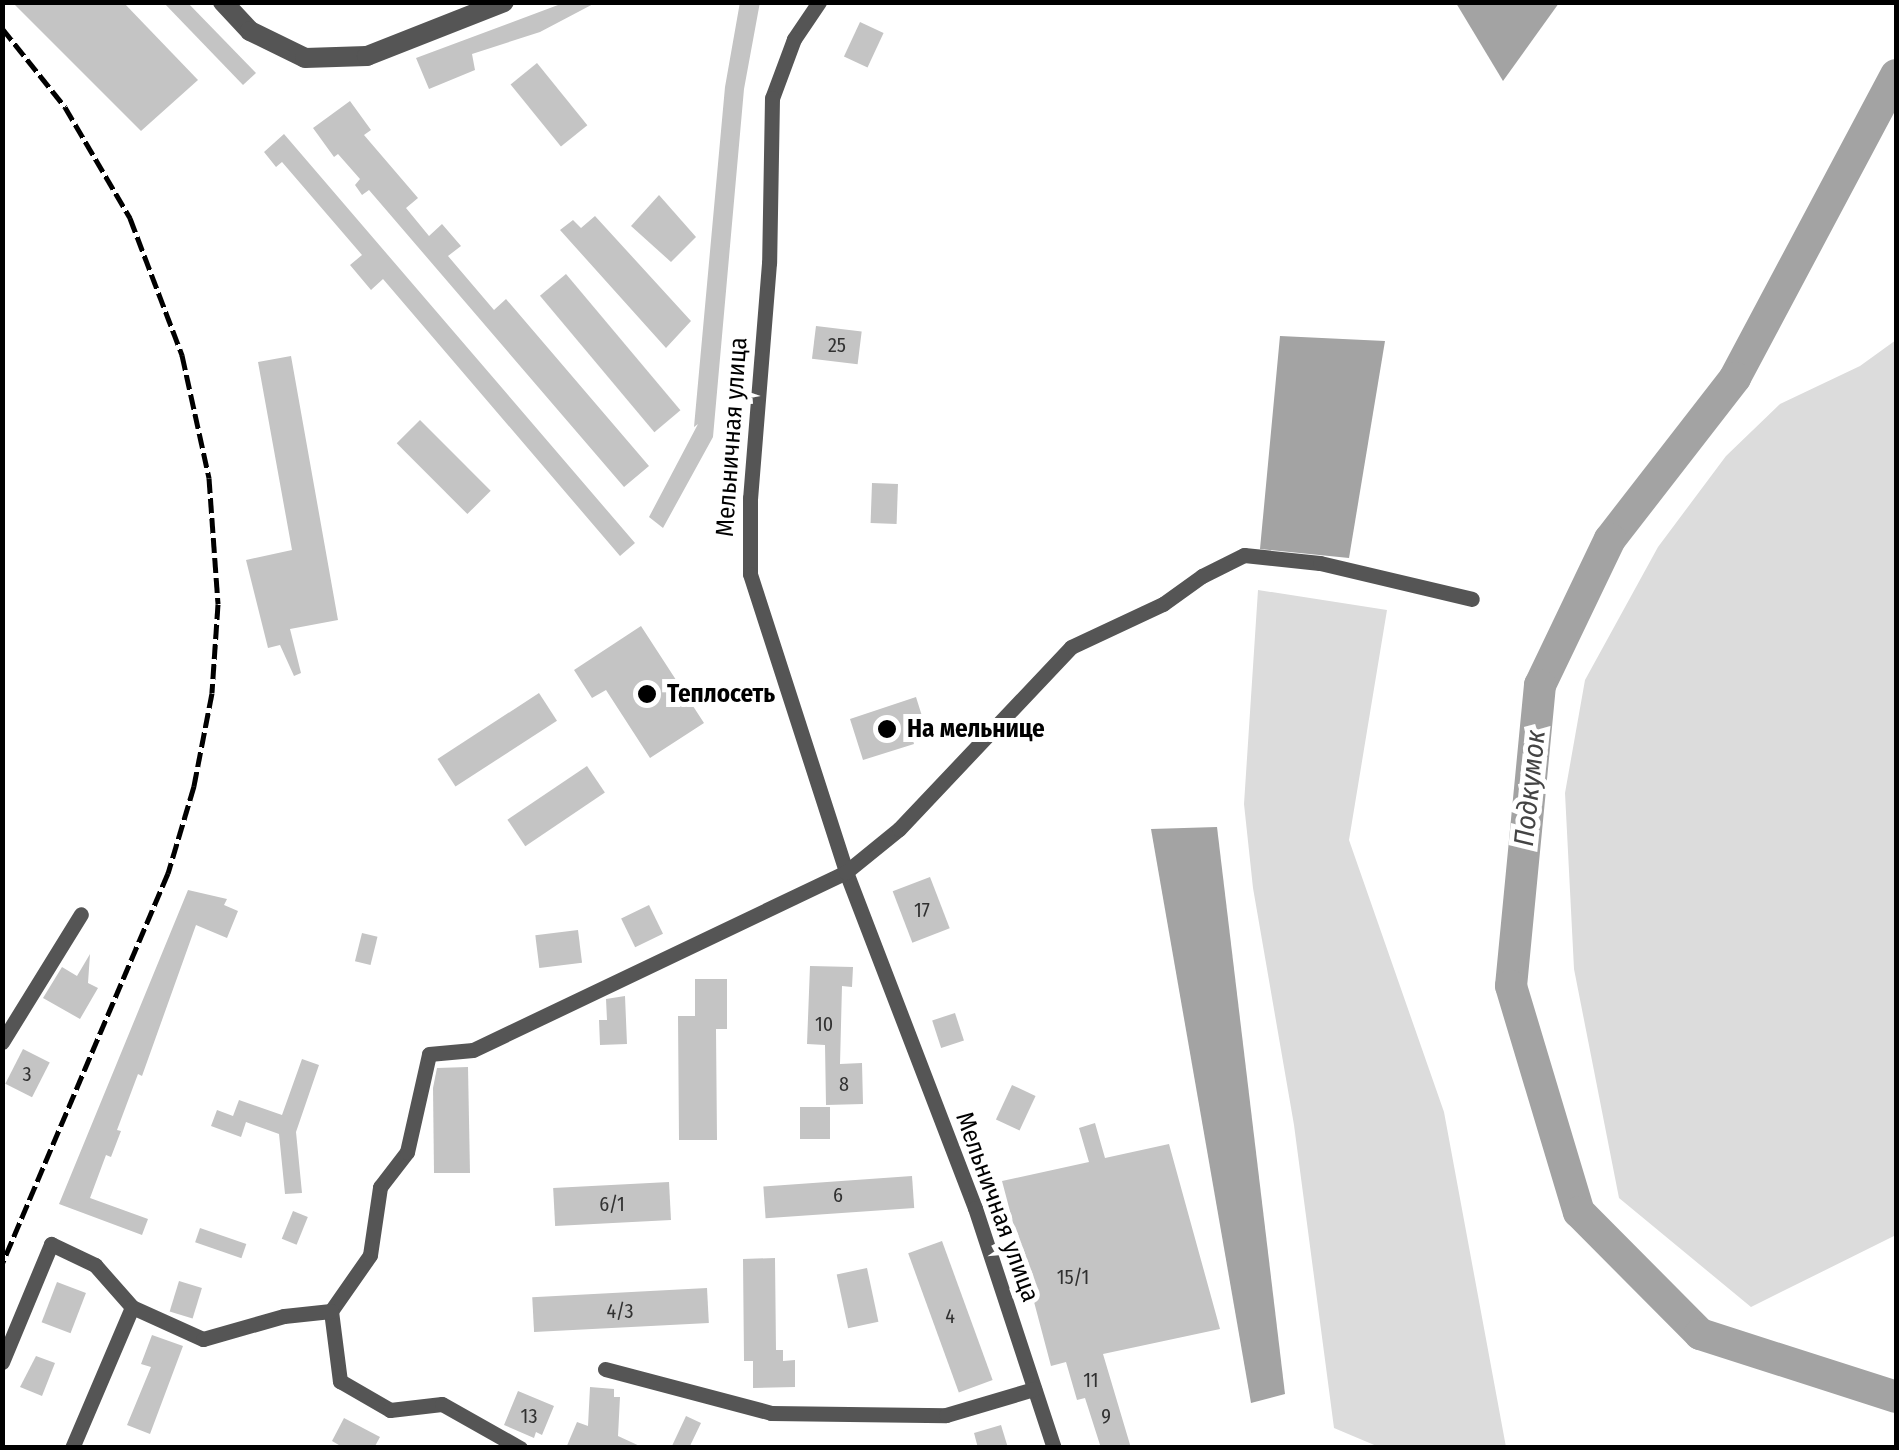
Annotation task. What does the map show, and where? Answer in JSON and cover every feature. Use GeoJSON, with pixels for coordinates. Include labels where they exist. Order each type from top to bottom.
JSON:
{"type":"FeatureCollection","features":[{"type":"Feature","properties":{"kind":"street"},"geometry":{"type":"LineString","coordinates":[[223,2],[250,30],[276,46],[306,58],[337,58],[367,56],[504,2]]}},
{"type":"Feature","properties":{"kind":"street","name":"Мельничная улица"},"geometry":{"type":"LineString","coordinates":[[820,2],[794,40],[772,98],[769,263],[750,498],[750,574],[846,872],[975,1208],[1054,1448]]}},
{"type":"Feature","properties":{"kind":"street"},"geometry":{"type":"LineString","coordinates":[[520,1448],[442,1404],[390,1410],[340,1381],[331,1311],[370,1254],[380,1187],[407,1152],[429,1054],[474,1050],[846,872],[899,829],[1071,647],[1163,604],[1202,576],[1244,556],[1320,563],[1472,600]]}},
{"type":"Feature","properties":{"kind":"street"},"geometry":{"type":"LineString","coordinates":[[2,1042],[81,914]]}},
{"type":"Feature","properties":{"kind":"street"},"geometry":{"type":"LineString","coordinates":[[2,1362],[52,1244],[95,1265],[132,1307],[203,1338],[284,1316],[331,1311]]}},
{"type":"Feature","properties":{"kind":"street"},"geometry":{"type":"LineString","coordinates":[[72,1448],[132,1307]]}},
{"type":"Feature","properties":{"kind":"street"},"geometry":{"type":"LineString","coordinates":[[606,1369],[770,1414],[946,1415],[1034,1389]]}},
{"type":"Feature","properties":{"kind":"shaded area"},"geometry":{"type":"Polygon","coordinates":[[[1456,3],[1559,3],[1503,81],[1456,3]]]}},
{"type":"Feature","properties":{"kind":"shaded area"},"geometry":{"type":"Polygon","coordinates":[[[1280,336],[1385,341],[1349,558],[1260,549],[1280,336]]]}},
{"type":"Feature","properties":{"kind":"shaded area"},"geometry":{"type":"Polygon","coordinates":[[[1896,340],[1896,1235],[1751,1307],[1619,1198],[1574,969],[1565,793],[1585,680],[1658,547],[1726,456],[1780,404],[1860,366],[1896,340]]]}},
{"type":"Feature","properties":{"kind":"shaded area"},"geometry":{"type":"Polygon","coordinates":[[[1258,590],[1387,610],[1349,840],[1444,1112],[1506,1447],[1379,1447],[1334,1428],[1294,1125],[1253,888],[1244,804],[1258,590]]]}},
{"type":"Feature","properties":{"kind":"shaded area"},"geometry":{"type":"Polygon","coordinates":[[[1217,827],[1285,1394],[1251,1403],[1151,829],[1217,827]]]}},
{"type":"Feature","properties":{"kind":"building"},"geometry":{"type":"Polygon","coordinates":[[[12,2],[123,2],[198,80],[141,131],[12,2]]]}},
{"type":"Feature","properties":{"kind":"building"},"geometry":{"type":"Polygon","coordinates":[[[163,2],[187,2],[256,73],[243,85],[163,2]]]}},
{"type":"Feature","properties":{"kind":"building"},"geometry":{"type":"Polygon","coordinates":[[[566,2],[597,2],[540,32],[472,54],[475,70],[429,89],[416,58],[566,2]]]}},
{"type":"Feature","properties":{"kind":"building"},"geometry":{"type":"Polygon","coordinates":[[[740,2],[760,2],[744,89],[713,437],[663,528],[649,517],[698,424],[694,427],[725,87],[740,2]]]}},
{"type":"Feature","properties":{"kind":"building"},"geometry":{"type":"Polygon","coordinates":[[[860,22],[884,33],[868,67],[844,56],[860,22]]]}},
{"type":"Feature","properties":{"kind":"building"},"geometry":{"type":"Polygon","coordinates":[[[537,63],[587,125],[561,147],[511,84],[537,63]]]}},
{"type":"Feature","properties":{"kind":"building"},"geometry":{"type":"Polygon","coordinates":[[[350,101],[371,130],[364,135],[418,198],[406,208],[429,236],[442,224],[461,246],[448,256],[494,310],[506,299],[649,466],[624,487],[369,190],[362,195],[355,185],[360,179],[338,154],[334,157],[313,128],[350,101]]]}},
{"type":"Feature","properties":{"kind":"building"},"geometry":{"type":"Polygon","coordinates":[[[284,134],[635,543],[620,556],[383,279],[371,290],[350,265],[362,255],[282,162],[276,167],[264,152],[284,134]]]}},
{"type":"Feature","properties":{"kind":"building"},"geometry":{"type":"Polygon","coordinates":[[[659,195],[696,237],[671,262],[631,226],[659,195]]]}},
{"type":"Feature","properties":{"kind":"building"},"geometry":{"type":"Polygon","coordinates":[[[595,216],[691,321],[666,348],[560,230],[573,220],[581,228],[595,216]]]}},
{"type":"Feature","properties":{"kind":"building"},"geometry":{"type":"Polygon","coordinates":[[[566,274],[680,410],[654,432],[540,296],[566,274]]]}},
{"type":"Feature","properties":{"kind":"building"},"geometry":{"type":"Polygon","coordinates":[[[816,326],[862,332],[858,364],[812,359],[816,326]]]}},
{"type":"Feature","properties":{"kind":"building"},"geometry":{"type":"Polygon","coordinates":[[[291,356],[338,620],[290,629],[301,673],[294,676],[280,645],[268,648],[246,560],[292,550],[258,362],[291,356]]]}},
{"type":"Feature","properties":{"kind":"building"},"geometry":{"type":"Polygon","coordinates":[[[420,420],[491,491],[467,514],[397,443],[420,420]]]}},
{"type":"Feature","properties":{"kind":"building"},"geometry":{"type":"Polygon","coordinates":[[[872,483],[898,484],[897,524],[871,523],[872,483]]]}},
{"type":"Feature","properties":{"kind":"building","name":"Теплосеть"},"geometry":{"type":"Polygon","coordinates":[[[641,626],[704,723],[650,758],[606,690],[592,698],[574,670],[641,626]]]}},
{"type":"Feature","properties":{"kind":"building"},"geometry":{"type":"Polygon","coordinates":[[[539,693],[557,721],[455,787],[438,759],[539,693]]]}},
{"type":"Feature","properties":{"kind":"building"},"geometry":{"type":"Polygon","coordinates":[[[916,697],[927,732],[912,737],[914,744],[863,760],[850,719],[916,697]]]}},
{"type":"Feature","properties":{"kind":"building"},"geometry":{"type":"Polygon","coordinates":[[[587,766],[605,793],[525,846],[507,820],[587,766]]]}},
{"type":"Feature","properties":{"kind":"building"},"geometry":{"type":"Polygon","coordinates":[[[930,877],[950,928],[912,943],[893,891],[930,877]]]}},
{"type":"Feature","properties":{"kind":"building"},"geometry":{"type":"Polygon","coordinates":[[[188,890],[227,899],[224,905],[238,911],[227,938],[196,925],[142,1076],[138,1074],[117,1130],[121,1131],[111,1157],[106,1155],[90,1198],[148,1219],[142,1235],[59,1204],[188,890]]]}},
{"type":"Feature","properties":{"kind":"building"},"geometry":{"type":"Polygon","coordinates":[[[649,905],[663,934],[635,947],[621,919],[649,905]]]}},
{"type":"Feature","properties":{"kind":"building"},"geometry":{"type":"Polygon","coordinates":[[[578,930],[582,963],[539,968],[535,935],[578,930]]]}},
{"type":"Feature","properties":{"kind":"building"},"geometry":{"type":"Polygon","coordinates":[[[362,933],[378,937],[371,965],[355,961],[362,933]]]}},
{"type":"Feature","properties":{"kind":"building"},"geometry":{"type":"Polygon","coordinates":[[[90,954],[88,983],[98,988],[80,1019],[43,998],[62,967],[77,976],[90,954]]]}},
{"type":"Feature","properties":{"kind":"building"},"geometry":{"type":"Polygon","coordinates":[[[810,966],[853,967],[852,987],[842,986],[840,1064],[862,1063],[863,1104],[826,1105],[825,1045],[807,1044],[810,966]]]}},
{"type":"Feature","properties":{"kind":"building"},"geometry":{"type":"Polygon","coordinates":[[[695,979],[727,979],[727,1029],[716,1029],[717,1140],[679,1140],[678,1016],[695,1016],[695,979]]]}},
{"type":"Feature","properties":{"kind":"building"},"geometry":{"type":"Polygon","coordinates":[[[625,996],[627,1044],[600,1045],[599,1020],[607,1020],[606,999],[625,996]]]}},
{"type":"Feature","properties":{"kind":"building"},"geometry":{"type":"Polygon","coordinates":[[[955,1013],[964,1041],[941,1048],[932,1020],[955,1013]]]}},
{"type":"Feature","properties":{"kind":"building"},"geometry":{"type":"Polygon","coordinates":[[[23,1049],[50,1063],[32,1097],[5,1084],[23,1049]]]}},
{"type":"Feature","properties":{"kind":"building"},"geometry":{"type":"Polygon","coordinates":[[[302,1059],[319,1065],[296,1132],[302,1193],[285,1194],[279,1134],[246,1122],[241,1137],[211,1126],[217,1110],[233,1116],[239,1100],[282,1115],[302,1059]]]}},
{"type":"Feature","properties":{"kind":"building"},"geometry":{"type":"Polygon","coordinates":[[[468,1067],[470,1173],[434,1173],[433,1088],[437,1068],[468,1067]]]}},
{"type":"Feature","properties":{"kind":"building"},"geometry":{"type":"Polygon","coordinates":[[[1012,1085],[1036,1096],[1020,1130],[996,1119],[1012,1085]]]}},
{"type":"Feature","properties":{"kind":"building"},"geometry":{"type":"Polygon","coordinates":[[[800,1107],[830,1107],[830,1139],[800,1139],[800,1107]]]}},
{"type":"Feature","properties":{"kind":"building"},"geometry":{"type":"Polygon","coordinates":[[[1095,1123],[1105,1158],[1169,1144],[1220,1329],[1103,1354],[1131,1448],[1101,1448],[1085,1398],[1077,1400],[1066,1362],[1051,1366],[1002,1181],[1089,1162],[1079,1128],[1095,1123]]]}},
{"type":"Feature","properties":{"kind":"building"},"geometry":{"type":"Polygon","coordinates":[[[912,1176],[914,1208],[766,1218],[763,1186],[912,1176]]]}},
{"type":"Feature","properties":{"kind":"building"},"geometry":{"type":"Polygon","coordinates":[[[669,1182],[671,1220],[555,1226],[553,1188],[669,1182]]]}},
{"type":"Feature","properties":{"kind":"building"},"geometry":{"type":"Polygon","coordinates":[[[293,1211],[308,1217],[297,1245],[282,1239],[293,1211]]]}},
{"type":"Feature","properties":{"kind":"building"},"geometry":{"type":"Polygon","coordinates":[[[200,1228],[246,1244],[241,1258],[195,1242],[200,1228]]]}},
{"type":"Feature","properties":{"kind":"building"},"geometry":{"type":"Polygon","coordinates":[[[942,1241],[993,1380],[959,1392],[908,1253],[942,1241]]]}},
{"type":"Feature","properties":{"kind":"building"},"geometry":{"type":"Polygon","coordinates":[[[775,1258],[776,1350],[783,1350],[783,1361],[795,1360],[795,1387],[753,1388],[753,1361],[744,1361],[743,1259],[775,1258]]]}},
{"type":"Feature","properties":{"kind":"building"},"geometry":{"type":"Polygon","coordinates":[[[867,1268],[878,1322],[848,1328],[837,1274],[867,1268]]]}},
{"type":"Feature","properties":{"kind":"building"},"geometry":{"type":"Polygon","coordinates":[[[179,1281],[202,1288],[193,1319],[170,1312],[179,1281]]]}},
{"type":"Feature","properties":{"kind":"building"},"geometry":{"type":"Polygon","coordinates":[[[57,1282],[86,1293],[71,1333],[42,1322],[57,1282]]]}},
{"type":"Feature","properties":{"kind":"building"},"geometry":{"type":"Polygon","coordinates":[[[707,1288],[709,1323],[534,1332],[532,1297],[707,1288]]]}},
{"type":"Feature","properties":{"kind":"building"},"geometry":{"type":"Polygon","coordinates":[[[152,1335],[183,1346],[150,1434],[127,1425],[151,1367],[141,1364],[152,1335]]]}},
{"type":"Feature","properties":{"kind":"building"},"geometry":{"type":"Polygon","coordinates":[[[36,1356],[55,1363],[42,1396],[20,1387],[36,1356]]]}},
{"type":"Feature","properties":{"kind":"building"},"geometry":{"type":"Polygon","coordinates":[[[590,1387],[614,1389],[614,1397],[620,1397],[618,1436],[644,1448],[566,1448],[577,1422],[588,1426],[590,1387]]]}},
{"type":"Feature","properties":{"kind":"building"},"geometry":{"type":"Polygon","coordinates":[[[518,1391],[554,1406],[542,1435],[536,1432],[534,1438],[504,1425],[518,1391]]]}},
{"type":"Feature","properties":{"kind":"building"},"geometry":{"type":"Polygon","coordinates":[[[686,1416],[701,1423],[689,1448],[671,1448],[686,1416]]]}},
{"type":"Feature","properties":{"kind":"building"},"geometry":{"type":"Polygon","coordinates":[[[344,1418],[380,1437],[374,1448],[344,1448],[332,1441],[344,1418]]]}},
{"type":"Feature","properties":{"kind":"building"},"geometry":{"type":"Polygon","coordinates":[[[1001,1425],[1008,1448],[978,1448],[974,1433],[1001,1425]]]}},
{"type":"Feature","properties":{"kind":"waterway","name":"Подкумок"},"geometry":{"type":"LineString","coordinates":[[1896,75],[1735,378],[1610,539],[1540,685],[1511,986],[1579,1212],[1700,1334],[1896,1397]]}},
{"type":"Feature","properties":{"kind":"railway"},"geometry":{"type":"LineString","coordinates":[[2,28],[65,107],[130,218],[182,355],[209,478],[218,604],[212,693],[194,786],[168,873],[2,1264]]}},
{"type":"Feature","properties":{"kind":"place","name":"Теплосеть"},"geometry":{"type":"Point","coordinates":[647,694]}},
{"type":"Feature","properties":{"kind":"place","name":"На мельнице"},"geometry":{"type":"Point","coordinates":[887,729]}}]}
